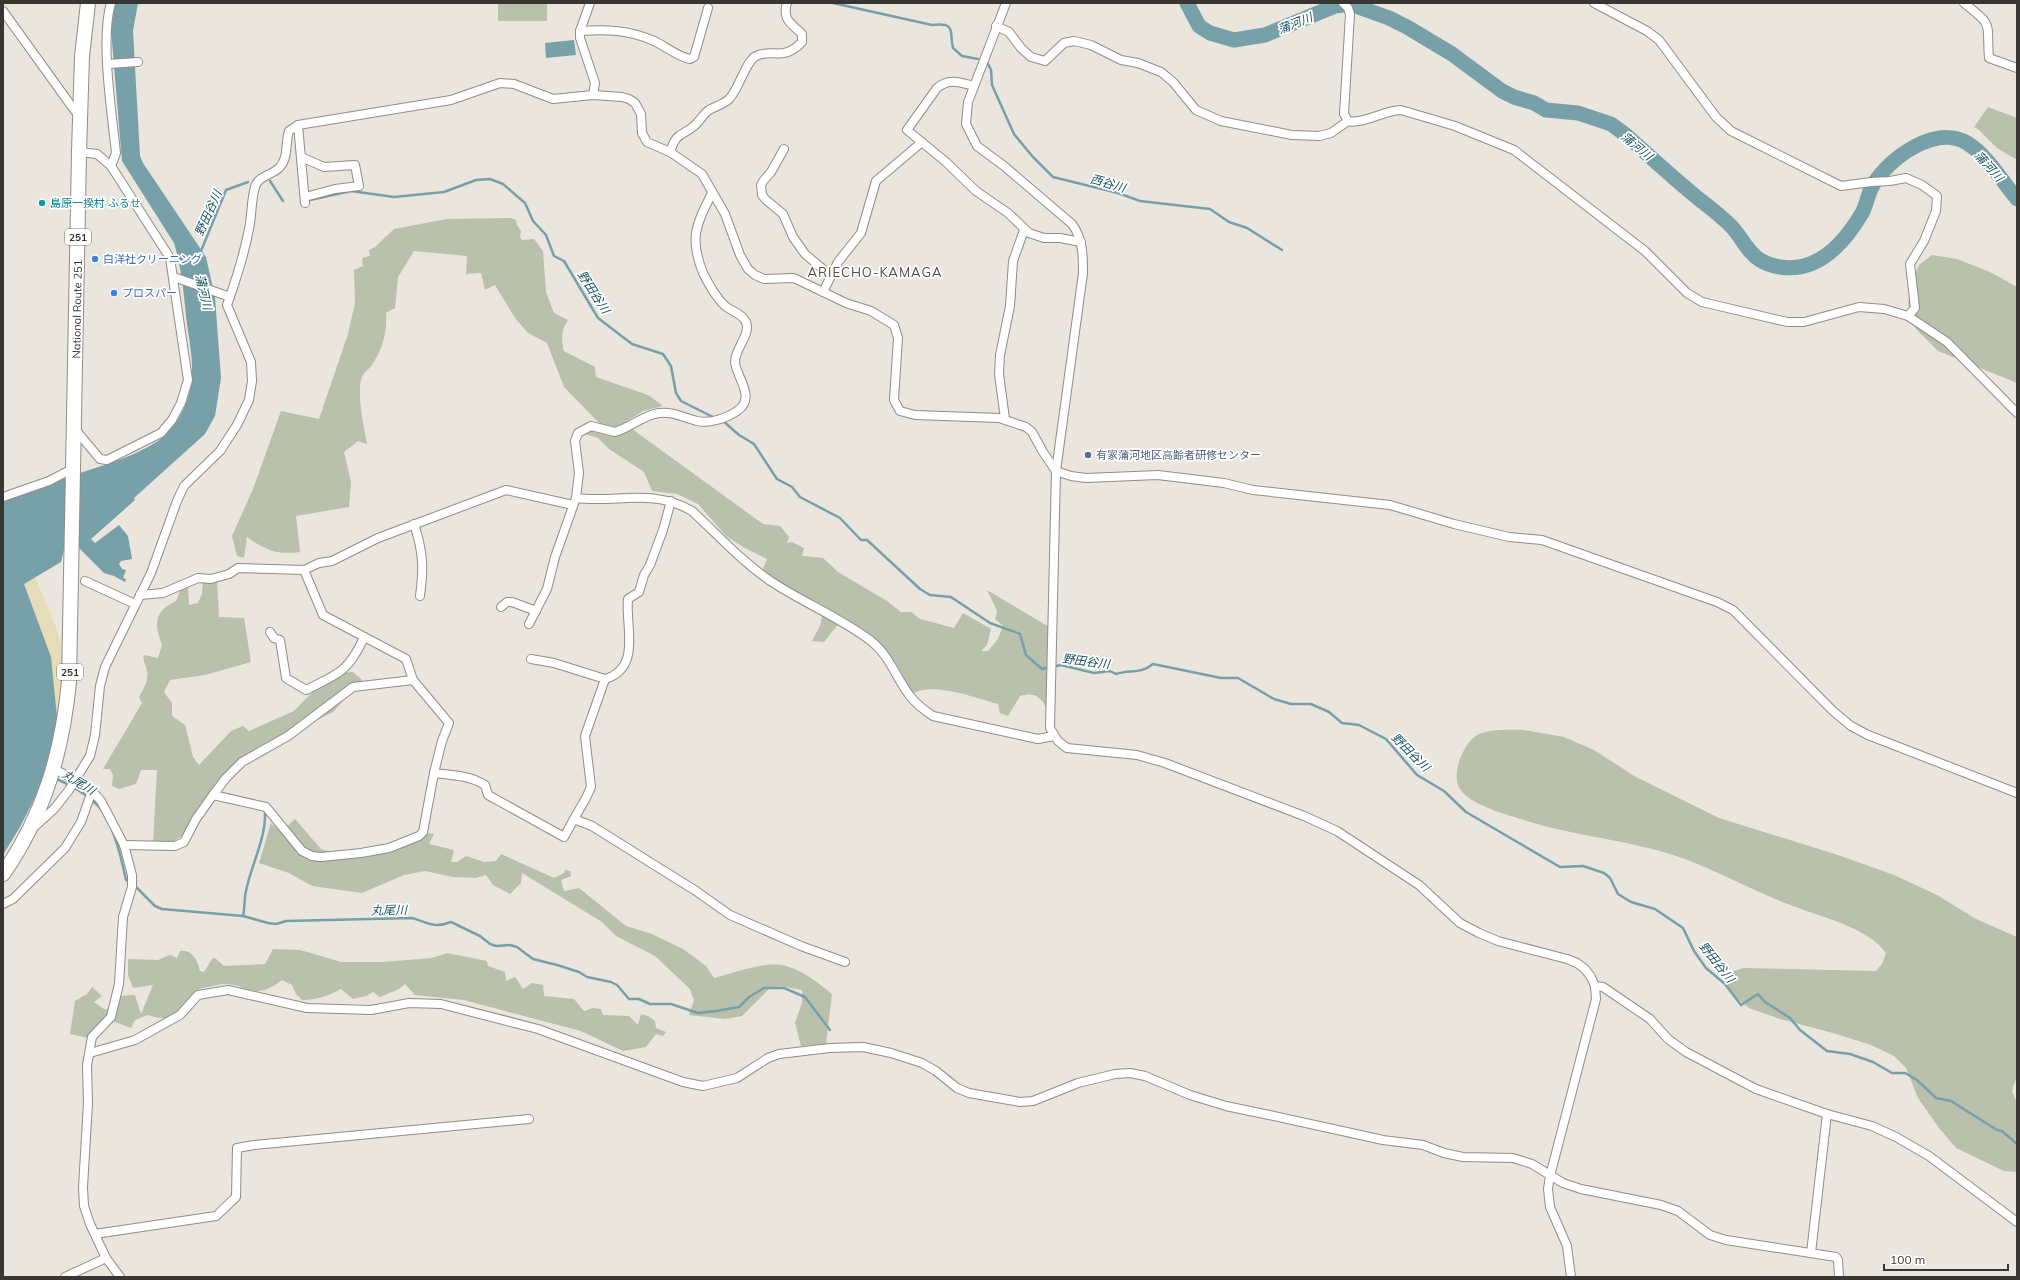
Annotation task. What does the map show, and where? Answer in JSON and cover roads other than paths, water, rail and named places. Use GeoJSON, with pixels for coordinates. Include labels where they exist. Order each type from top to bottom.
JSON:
{"type":"FeatureCollection","features":[{"type":"Feature","properties":{"kind":"highway","name":"National Route 251"},"geometry":{"type":"LineString","coordinates":[[74,469],[79,152],[82,56],[88,3]]}},
{"type":"Feature","properties":{"kind":"highway","name":"251"},"geometry":{"type":"LineString","coordinates":[[3,874],[27,834],[52,774],[66,715],[69,682],[73,571],[74,469]]}},
{"type":"Feature","properties":{"kind":"street"},"geometry":{"type":"LineString","coordinates":[[111,3],[107,22],[116,153],[111,166]]}},
{"type":"Feature","properties":{"kind":"street"},"geometry":{"type":"LineString","coordinates":[[590,3],[580,30],[580,38],[595,83],[593,95]]}},
{"type":"Feature","properties":{"kind":"street"},"geometry":{"type":"LineString","coordinates":[[670,152],[674,141],[679,134],[694,126],[708,111],[730,99],[754,58],[763,54],[784,54],[797,47],[802,42],[802,34],[786,18],[785,12],[787,3]]}},
{"type":"Feature","properties":{"kind":"street"},"geometry":{"type":"LineString","coordinates":[[1006,3],[968,102],[966,119],[970,135],[977,146],[1004,166],[1072,224],[1077,231],[1081,242],[1083,273],[1056,471],[1050,728],[1054,736],[1063,745],[1073,750],[1137,755],[1165,763],[1304,816],[1337,831],[1419,885],[1460,923],[1498,941],[1567,959],[1577,963],[1585,969],[1595,986],[1596,999],[1594,1012],[1550,1176],[1548,1189],[1550,1206],[1567,1246],[1571,1277]]}},
{"type":"Feature","properties":{"kind":"street"},"geometry":{"type":"LineString","coordinates":[[1594,3],[1646,31],[1659,40],[1716,117],[1731,131],[1841,186],[1906,178],[1922,185],[1937,196],[1936,211],[1924,241],[1910,264],[1915,308],[1908,316]]}},
{"type":"Feature","properties":{"kind":"street"},"geometry":{"type":"LineString","coordinates":[[1964,3],[1983,17],[1988,24],[1990,32],[1990,58],[2017,68]]}},
{"type":"Feature","properties":{"kind":"street"},"geometry":{"type":"LineString","coordinates":[[1345,5],[1350,22],[1344,114],[1348,121]]}},
{"type":"Feature","properties":{"kind":"street"},"geometry":{"type":"LineString","coordinates":[[580,30],[610,29],[620,31],[645,38],[690,59],[694,57],[708,8]]}},
{"type":"Feature","properties":{"kind":"street"},"geometry":{"type":"LineString","coordinates":[[3,11],[75,111],[81,116]]}},
{"type":"Feature","properties":{"kind":"street"},"geometry":{"type":"LineString","coordinates":[[996,26],[1009,32],[1021,48],[1031,57],[1045,61],[1049,60],[1064,43],[1074,41],[1091,45],[1121,60],[1138,63],[1161,72],[1173,82],[1196,110],[1221,121],[1292,135],[1320,136],[1331,133],[1348,121],[1355,122],[1392,110],[1401,110],[1455,126],[1492,140],[1514,150],[1645,251],[1687,293],[1702,302],[1787,322],[1804,322],[1858,307],[1884,308],[1908,316],[1947,342],[2017,413]]}},
{"type":"Feature","properties":{"kind":"street"},"geometry":{"type":"LineString","coordinates":[[109,64],[136,62]]}},
{"type":"Feature","properties":{"kind":"street"},"geometry":{"type":"LineString","coordinates":[[974,86],[949,81],[938,88],[907,130],[976,191],[1008,213],[1024,230],[1037,237],[1060,238],[1081,242]]}},
{"type":"Feature","properties":{"kind":"street"},"geometry":{"type":"LineString","coordinates":[[27,834],[54,809],[73,785],[90,756],[95,735],[100,686],[105,667],[151,573],[177,501],[184,486],[220,451],[237,426],[249,400],[252,381],[251,362],[227,310],[230,297],[237,280],[250,228],[254,188],[260,180],[279,168],[286,155],[289,130],[298,125],[451,100],[500,83],[514,84],[553,98],[593,95],[622,97],[635,103],[641,114],[644,139],[652,146],[670,152],[702,174],[725,214],[740,255],[748,269],[755,275],[764,279],[794,278],[823,292],[871,311],[894,326],[898,338],[894,400],[900,411],[915,415],[1005,419],[1026,427],[1032,432],[1056,471],[1071,476],[1086,478],[1158,475],[1224,483],[1253,490],[1390,505],[1454,524],[1509,537],[1542,540],[1710,599],[1733,610],[1833,711],[1851,726],[1868,735],[2017,793]]}},
{"type":"Feature","properties":{"kind":"street"},"geometry":{"type":"LineString","coordinates":[[298,125],[305,200],[335,189],[359,186],[355,165],[324,167],[301,157]]}},
{"type":"Feature","properties":{"kind":"street"},"geometry":{"type":"LineString","coordinates":[[823,292],[838,262],[861,233],[876,181],[922,142]]}},
{"type":"Feature","properties":{"kind":"street"},"geometry":{"type":"LineString","coordinates":[[784,148],[771,172],[761,185],[762,195],[783,214],[793,237],[805,254],[831,276]]}},
{"type":"Feature","properties":{"kind":"street"},"geometry":{"type":"LineString","coordinates":[[74,428],[100,459],[107,460],[161,433],[172,420],[181,403],[188,380],[170,258],[111,166],[97,154],[79,152]]}},
{"type":"Feature","properties":{"kind":"street"},"geometry":{"type":"LineString","coordinates":[[529,624],[547,589],[555,557],[575,502],[579,473],[575,441],[581,430],[591,426],[615,432],[646,417],[665,412],[697,421],[713,421],[737,411],[742,407],[746,396],[746,391],[735,363],[738,349],[747,326],[744,318],[726,307],[716,296],[709,285],[697,257],[694,243],[696,232],[712,193]]}},
{"type":"Feature","properties":{"kind":"street"},"geometry":{"type":"LineString","coordinates":[[1005,419],[999,374],[1000,355],[1010,306],[1013,261],[1024,230]]}},
{"type":"Feature","properties":{"kind":"street"},"geometry":{"type":"LineString","coordinates":[[174,277],[230,297]]}},
{"type":"Feature","properties":{"kind":"street"},"geometry":{"type":"LineString","coordinates":[[3,497],[49,481],[74,469]]}},
{"type":"Feature","properties":{"kind":"street"},"geometry":{"type":"LineString","coordinates":[[140,595],[162,593],[198,578],[211,579],[229,574],[238,568],[304,570],[318,563],[332,561],[378,538],[506,490],[575,502],[652,497],[671,501],[692,511],[742,560],[772,582],[825,612],[872,642],[894,667],[909,695],[920,707],[933,716],[1038,739],[1054,736]]}},
{"type":"Feature","properties":{"kind":"street"},"geometry":{"type":"LineString","coordinates":[[531,659],[554,663],[605,679],[617,674],[626,661],[630,644],[628,599],[639,592],[644,575],[650,565],[663,530],[671,501]]}},
{"type":"Feature","properties":{"kind":"street"},"geometry":{"type":"LineString","coordinates":[[414,524],[423,556],[424,573],[420,596]]}},
{"type":"Feature","properties":{"kind":"street"},"geometry":{"type":"LineString","coordinates":[[213,795],[266,808],[302,851],[312,856],[321,858],[389,848],[419,836],[423,832],[426,824],[434,773],[442,740],[449,723],[413,680],[406,659],[324,616],[304,570]]}},
{"type":"Feature","properties":{"kind":"street"},"geometry":{"type":"LineString","coordinates":[[85,581],[135,604]]}},
{"type":"Feature","properties":{"kind":"street"},"geometry":{"type":"LineString","coordinates":[[501,607],[507,602],[512,602],[536,611]]}},
{"type":"Feature","properties":{"kind":"street"},"geometry":{"type":"LineString","coordinates":[[270,632],[274,638],[280,640],[286,678],[306,690],[343,671],[353,660],[364,638]]}},
{"type":"Feature","properties":{"kind":"street"},"geometry":{"type":"LineString","coordinates":[[434,773],[460,776],[477,780],[484,785],[488,795],[564,837],[586,798],[590,787],[585,736],[605,679]]}},
{"type":"Feature","properties":{"kind":"street"},"geometry":{"type":"LineString","coordinates":[[124,845],[175,846],[184,842],[196,819],[213,795],[226,778],[242,762],[288,736],[353,687],[413,680]]}},
{"type":"Feature","properties":{"kind":"street"},"geometry":{"type":"LineString","coordinates":[[52,774],[101,801],[124,845],[132,883],[123,917],[119,984],[111,1017],[92,1037],[87,1065],[88,1103],[82,1187],[84,1206],[95,1234],[106,1258],[120,1277]]}},
{"type":"Feature","properties":{"kind":"street"},"geometry":{"type":"LineString","coordinates":[[3,904],[12,899],[65,848],[81,822],[91,796]]}},
{"type":"Feature","properties":{"kind":"street"},"geometry":{"type":"LineString","coordinates":[[574,819],[592,826],[696,891],[730,915],[801,946],[845,962]]}},
{"type":"Feature","properties":{"kind":"street"},"geometry":{"type":"LineString","coordinates":[[1595,986],[1603,987],[1650,1019],[1668,1039],[1686,1052],[1756,1089],[1828,1114],[1872,1126],[1896,1137],[1928,1156],[2017,1222]]}},
{"type":"Feature","properties":{"kind":"street"},"geometry":{"type":"LineString","coordinates":[[90,1053],[135,1040],[180,1016],[198,995],[228,990],[307,1008],[371,1010],[409,1003],[441,1004],[538,1029],[683,1082],[703,1086],[737,1078],[768,1058],[779,1054],[830,1048],[863,1047],[891,1053],[922,1063],[936,1071],[957,1088],[969,1093],[1020,1102],[1033,1101],[1078,1083],[1115,1074],[1130,1073],[1145,1076],[1190,1095],[1226,1106],[1383,1140],[1423,1145],[1444,1153],[1463,1157],[1513,1158],[1532,1164],[1563,1183],[1580,1189],[1661,1205],[1678,1211],[1710,1235],[1726,1240],[1811,1252],[1837,1258],[1839,1277]]}},
{"type":"Feature","properties":{"kind":"street"},"geometry":{"type":"LineString","coordinates":[[1811,1252],[1828,1114]]}},
{"type":"Feature","properties":{"kind":"street"},"geometry":{"type":"LineString","coordinates":[[95,1234],[216,1216],[236,1196],[237,1148],[254,1145],[529,1119]]}},
{"type":"Feature","properties":{"kind":"street"},"geometry":{"type":"LineString","coordinates":[[65,1277],[106,1258]]}},
{"type":"Feature","properties":{"kind":"water"},"geometry":{"type":"Polygon","coordinates":[[[115,3],[138,3],[133,31],[140,156],[143,163],[206,257],[215,297],[221,378],[215,416],[205,434],[91,539],[95,543],[119,525],[128,536],[132,559],[121,561],[119,564],[122,569],[126,570],[123,578],[126,579],[125,582],[104,573],[79,548],[64,549],[61,562],[24,584],[51,657],[57,717],[51,756],[42,784],[20,827],[3,855],[3,502],[126,457],[158,441],[174,425],[182,412],[186,404],[191,382],[192,357],[184,293],[174,243],[122,161],[111,30],[115,3]]]}},
{"type":"Feature","properties":{"kind":"water"},"geometry":{"type":"Polygon","coordinates":[[[574,40],[576,55],[546,58],[545,43],[574,40]]]}},
{"type":"Feature","properties":{"kind":"waterway","name":"西谷川"},"geometry":{"type":"LineString","coordinates":[[833,3],[932,25],[945,25],[950,29],[953,48],[962,56],[978,59]]}},
{"type":"Feature","properties":{"kind":"waterway","name":"蒲河川"},"geometry":{"type":"LineString","coordinates":[[1187,3],[1199,26],[1210,33],[1234,40],[1265,35],[1335,6],[1350,4],[1389,18],[1452,54],[1502,91],[1514,97],[1534,103],[1546,110],[1578,113],[1611,124],[1626,135],[1735,230],[1755,257],[1778,267],[1794,268],[1806,265],[1829,253],[1839,244],[1855,224],[1864,210],[1871,188],[1880,175],[1890,164],[1902,155],[1914,147],[1928,141],[1941,138],[1955,138],[1975,148],[1988,161],[2017,199]]}},
{"type":"Feature","properties":{"kind":"waterway","name":"西谷川"},"geometry":{"type":"LineString","coordinates":[[987,62],[991,70],[992,85],[1014,134],[1033,157],[1053,177],[1118,193],[1140,201],[1210,209],[1229,222],[1247,228],[1282,250]]}},
{"type":"Feature","properties":{"kind":"waterway","name":"野田谷川"},"geometry":{"type":"LineString","coordinates":[[301,202],[351,191],[394,197],[444,192],[476,180],[490,179],[503,184],[525,203],[533,221],[546,235],[554,256],[564,261],[598,318],[632,344],[663,354],[671,366],[676,393],[681,401],[715,418]]}},
{"type":"Feature","properties":{"kind":"waterway","name":"野田谷川"},"geometry":{"type":"LineString","coordinates":[[270,181],[283,201]]}},
{"type":"Feature","properties":{"kind":"waterway","name":"野田谷川"},"geometry":{"type":"LineString","coordinates":[[201,251],[226,190],[248,182]]}},
{"type":"Feature","properties":{"kind":"waterway","name":"野田谷川"},"geometry":{"type":"LineString","coordinates":[[722,420],[739,435],[754,444],[777,479],[792,487],[800,497],[840,518],[861,540],[867,540],[920,589],[930,595],[951,597],[990,623],[1020,634],[1026,655],[1042,669],[1061,665],[1094,673],[1110,671],[1116,674],[1143,670],[1153,664],[1221,678],[1238,678],[1274,699],[1291,704],[1311,704],[1329,712],[1342,723],[1359,725],[1386,739],[1417,775],[1444,791],[1466,812],[1560,867],[1583,866],[1604,873],[1610,878],[1618,894],[1631,902],[1655,909],[1683,928],[1694,951],[1706,968],[1725,984],[1741,1005],[1758,994],[1765,1002],[1790,1018],[1800,1030],[1827,1051],[1850,1054],[1873,1062],[1892,1073],[1905,1073],[1917,1080],[1936,1098],[1951,1101],[1997,1130],[2002,1131],[2017,1144]]}},
{"type":"Feature","properties":{"kind":"waterway","name":"丸尾川"},"geometry":{"type":"LineString","coordinates":[[54,778],[79,791],[91,799],[101,809],[113,833],[126,880],[130,882]]}},
{"type":"Feature","properties":{"kind":"waterway"},"geometry":{"type":"LineString","coordinates":[[243,916],[245,894],[261,842],[265,822],[265,812]]}},
{"type":"Feature","properties":{"kind":"waterway","name":"丸尾川"},"geometry":{"type":"LineString","coordinates":[[134,885],[155,906],[162,909],[243,916],[276,924],[286,921],[412,918],[435,925],[451,922],[480,936],[490,944],[496,946],[510,945],[517,947],[533,959],[579,972],[587,977],[611,982],[617,985],[629,999],[639,999],[650,1004],[671,1004],[698,1013],[739,1007],[749,997],[764,988],[784,988],[805,997],[830,1030]]}},
{"type":"Feature","properties":{"kind":"place","name":"島原一揆村 ふるせ"},"geometry":{"type":"Point","coordinates":[42,203]}},
{"type":"Feature","properties":{"kind":"place","name":"白洋社クリーニング"},"geometry":{"type":"Point","coordinates":[95,259]}},
{"type":"Feature","properties":{"kind":"place","name":"プロスパー"},"geometry":{"type":"Point","coordinates":[114,293]}},
{"type":"Feature","properties":{"kind":"place","name":"有家蒲河地区高齢者研修センター"},"geometry":{"type":"Point","coordinates":[1088,455]}},
{"type":"Feature","properties":{"kind":"district","name":"ARIECHO-KAMAGA"},"geometry":{"type":"Point","coordinates":[875,272]}}]}
